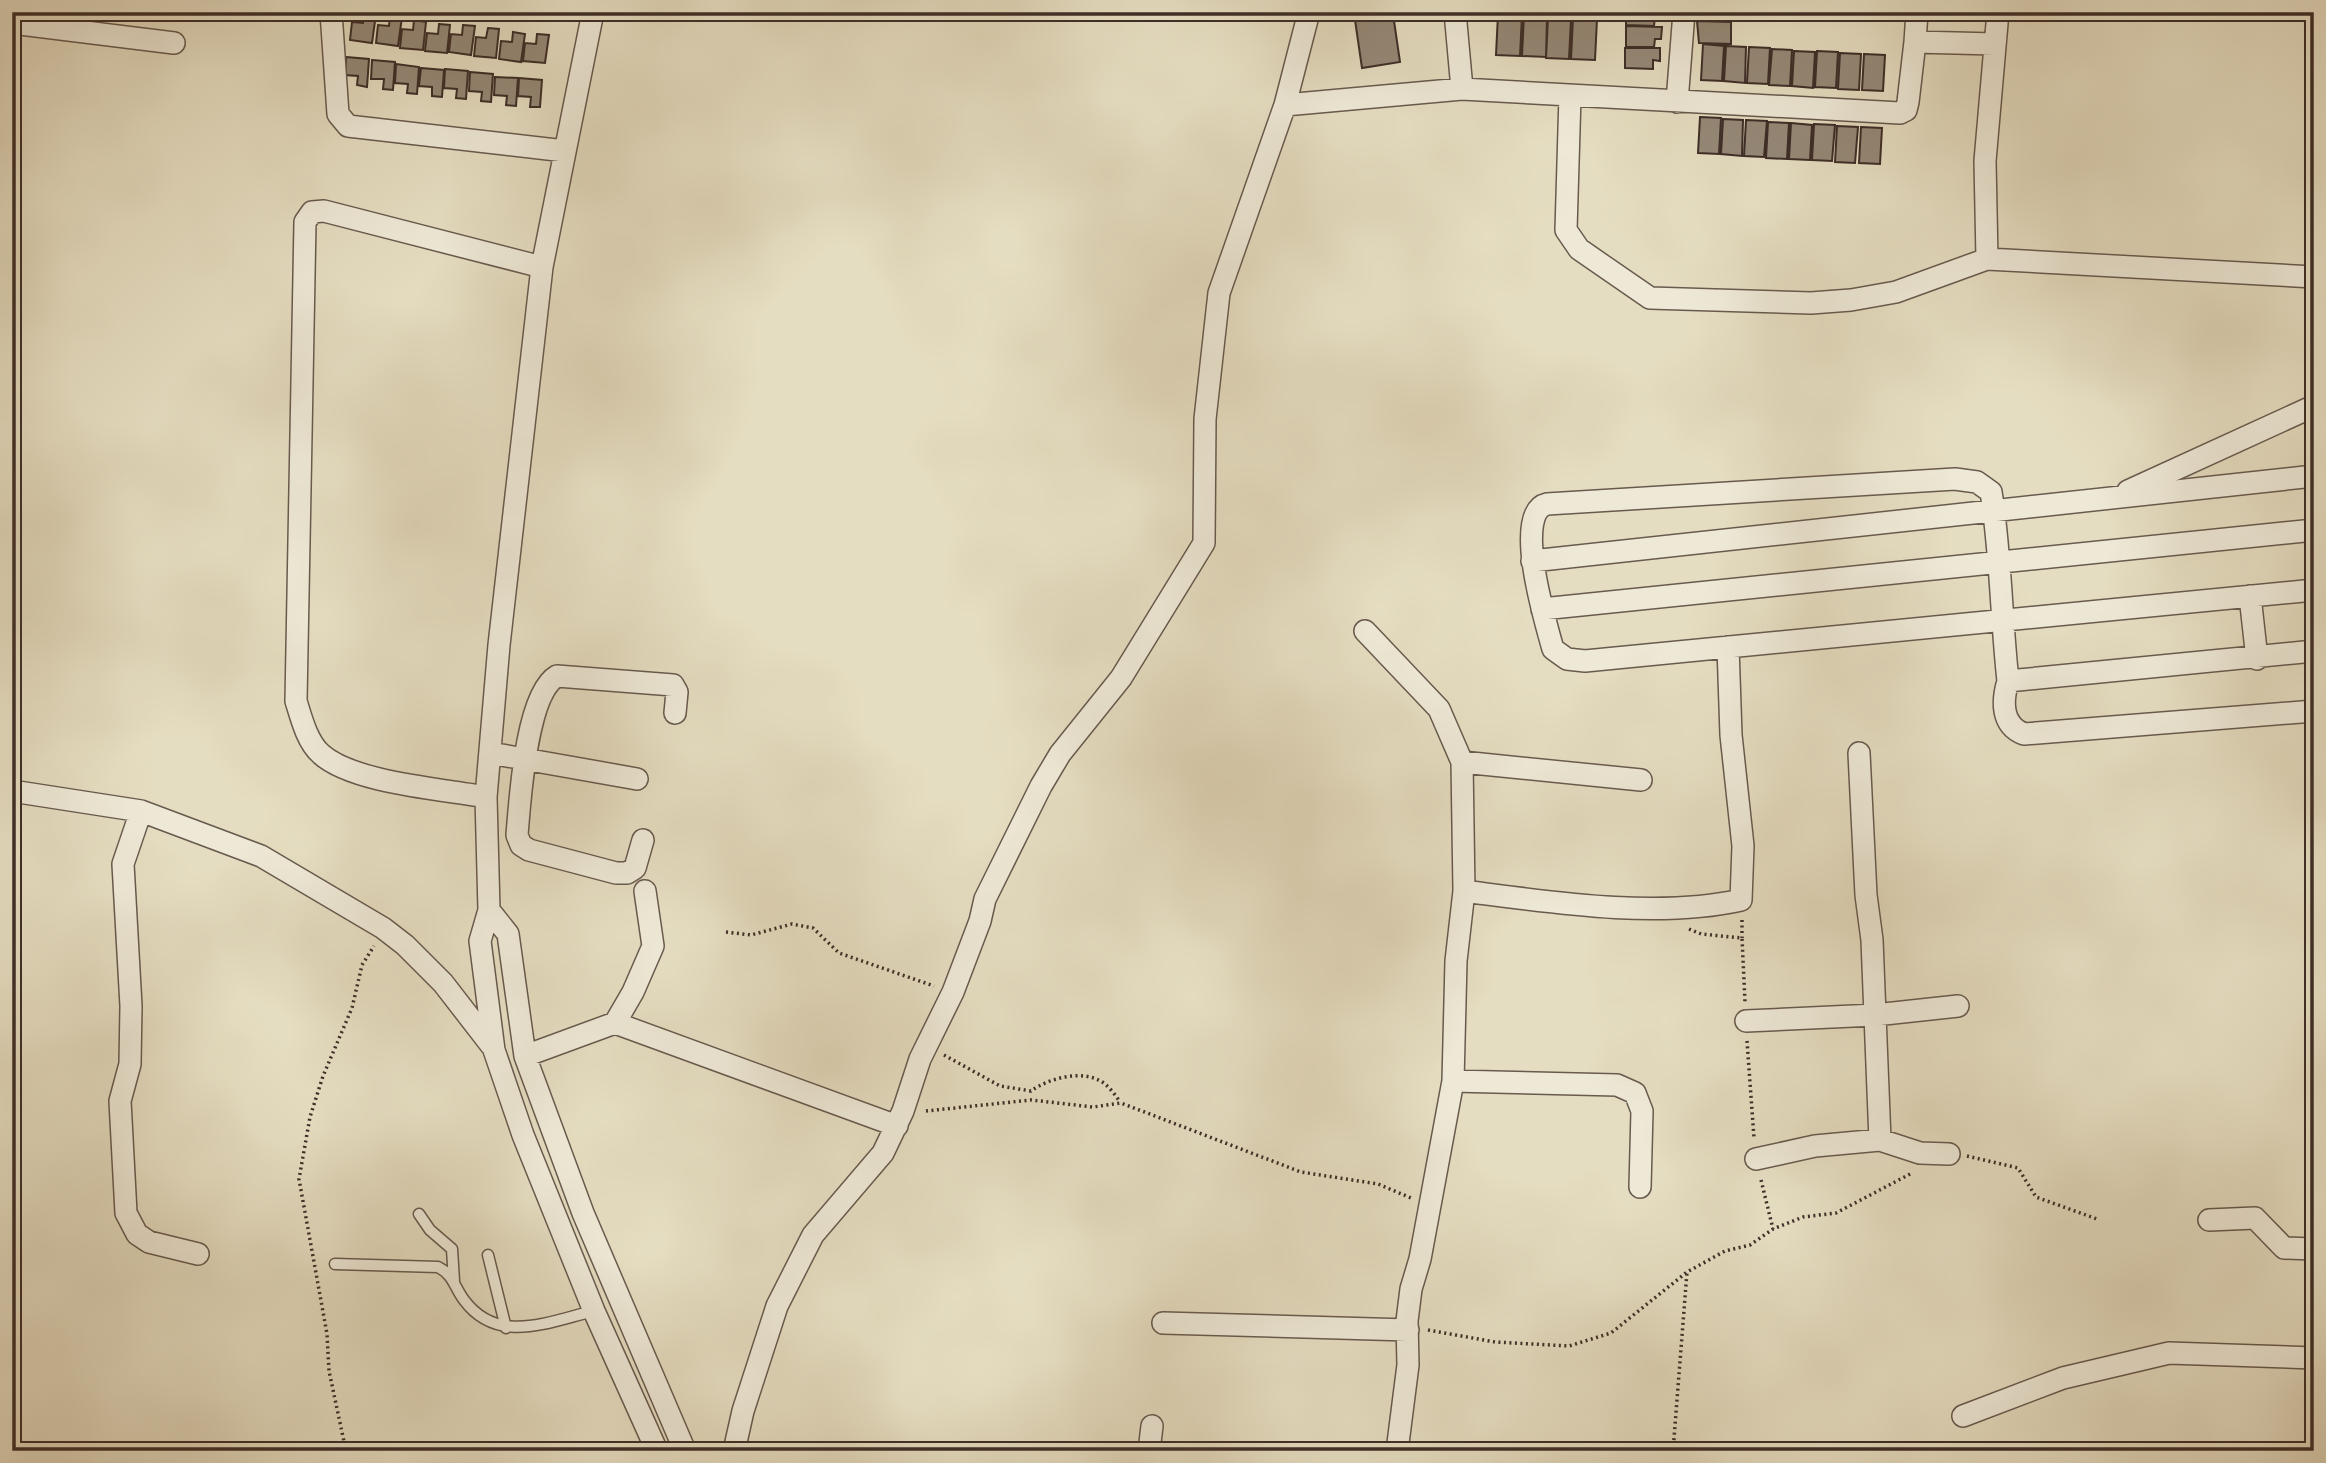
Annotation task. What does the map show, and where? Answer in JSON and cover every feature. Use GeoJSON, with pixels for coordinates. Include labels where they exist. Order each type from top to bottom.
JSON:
{"type":"FeatureCollection","features":[{"type":"Feature","properties":{"kind":"street"},"geometry":{"type":"LineString","coordinates":[[331,12],[338,114],[348,126],[565,151]]}},
{"type":"Feature","properties":{"kind":"street"},"geometry":{"type":"LineString","coordinates":[[593,12],[542,267],[499,645],[486,797],[489,910],[480,941],[494,1050],[523,1135],[594,1311],[657,1451]]}},
{"type":"Feature","properties":{"kind":"street"},"geometry":{"type":"LineString","coordinates":[[734,1451],[743,1411],[777,1306],[813,1235],[883,1153],[900,1119],[928,1044],[953,992],[980,921],[985,899],[1041,786],[1060,754],[1121,678],[1204,543],[1205,419],[1219,293],[1284,105],[1309,12]]}},
{"type":"Feature","properties":{"kind":"street"},"geometry":{"type":"LineString","coordinates":[[1455,12],[1462,89]]}},
{"type":"Feature","properties":{"kind":"street"},"geometry":{"type":"LineString","coordinates":[[1677,102],[1684,12]]}},
{"type":"Feature","properties":{"kind":"street"},"geometry":{"type":"LineString","coordinates":[[1284,105],[1462,89],[1900,113],[1906,110],[1908,102],[1917,12]]}},
{"type":"Feature","properties":{"kind":"street"},"geometry":{"type":"LineString","coordinates":[[1987,259],[1985,161],[1998,12]]}},
{"type":"Feature","properties":{"kind":"street"},"geometry":{"type":"LineString","coordinates":[[12,23],[174,43]]}},
{"type":"Feature","properties":{"kind":"street"},"geometry":{"type":"LineString","coordinates":[[1915,42],[1995,44]]}},
{"type":"Feature","properties":{"kind":"street"},"geometry":{"type":"LineString","coordinates":[[1570,96],[1566,230],[1579,249],[1650,298],[1811,303],[1851,300],[1896,292],[1987,259],[2314,277]]}},
{"type":"Feature","properties":{"kind":"street"},"geometry":{"type":"LineString","coordinates":[[486,797],[355,773],[320,753],[305,727],[296,701],[305,222],[312,212],[324,211],[542,267]]}},
{"type":"Feature","properties":{"kind":"street"},"geometry":{"type":"LineString","coordinates":[[2109,499],[2314,406]]}},
{"type":"Feature","properties":{"kind":"street"},"geometry":{"type":"LineString","coordinates":[[1532,561],[2314,476]]}},
{"type":"Feature","properties":{"kind":"street"},"geometry":{"type":"LineString","coordinates":[[2314,590],[2002,619],[1585,661],[1567,659],[1553,649],[1532,561],[1534,512],[1539,506],[1547,504],[1955,479],[1977,482],[1991,492],[1994,512],[2002,619],[2008,681],[2003,697],[2004,713],[2017,731],[2024,734],[2314,711]]}},
{"type":"Feature","properties":{"kind":"street"},"geometry":{"type":"LineString","coordinates":[[1542,609],[2314,530]]}},
{"type":"Feature","properties":{"kind":"street"},"geometry":{"type":"LineString","coordinates":[[2250,596],[2257,659]]}},
{"type":"Feature","properties":{"kind":"street"},"geometry":{"type":"LineString","coordinates":[[1365,631],[1439,709],[1462,762],[1464,891],[1456,961],[1453,1081],[1407,1325],[1408,1366],[1397,1451]]}},
{"type":"Feature","properties":{"kind":"street"},"geometry":{"type":"LineString","coordinates":[[1464,891],[1562,904],[1682,908],[1741,900],[1743,846],[1731,735],[1728,647]]}},
{"type":"Feature","properties":{"kind":"street"},"geometry":{"type":"LineString","coordinates":[[2008,681],[2314,652]]}},
{"type":"Feature","properties":{"kind":"street"},"geometry":{"type":"LineString","coordinates":[[643,840],[635,868],[627,873],[529,850],[521,845],[517,835],[524,758],[542,692],[547,682],[556,677],[673,685],[677,692],[675,713]]}},
{"type":"Feature","properties":{"kind":"street"},"geometry":{"type":"LineString","coordinates":[[1859,753],[1866,895],[1872,940],[1880,1140]]}},
{"type":"Feature","properties":{"kind":"street"},"geometry":{"type":"LineString","coordinates":[[490,754],[637,779]]}},
{"type":"Feature","properties":{"kind":"street"},"geometry":{"type":"LineString","coordinates":[[1462,762],[1641,780]]}},
{"type":"Feature","properties":{"kind":"street"},"geometry":{"type":"LineString","coordinates":[[12,791],[141,811],[261,856],[383,928],[443,983],[494,1050]]}},
{"type":"Feature","properties":{"kind":"street"},"geometry":{"type":"LineString","coordinates":[[141,811],[123,864],[131,1006],[130,1064],[120,1101],[125,1213],[137,1234],[149,1242],[198,1254]]}},
{"type":"Feature","properties":{"kind":"street"},"geometry":{"type":"LineString","coordinates":[[615,1023],[633,992],[653,946],[645,891]]}},
{"type":"Feature","properties":{"kind":"street"},"geometry":{"type":"LineString","coordinates":[[489,910],[508,934],[525,1056],[583,1213],[685,1451]]}},
{"type":"Feature","properties":{"kind":"street"},"geometry":{"type":"LineString","coordinates":[[1746,1021],[1875,1015],[1958,1006]]}},
{"type":"Feature","properties":{"kind":"street"},"geometry":{"type":"LineString","coordinates":[[525,1056],[615,1023],[900,1119]]}},
{"type":"Feature","properties":{"kind":"street"},"geometry":{"type":"LineString","coordinates":[[1453,1081],[1617,1085],[1635,1093],[1642,1111],[1640,1187]]}},
{"type":"Feature","properties":{"kind":"street"},"geometry":{"type":"LineString","coordinates":[[1756,1159],[1815,1146],[1880,1140],[1920,1153],[1949,1154]]}},
{"type":"Feature","properties":{"kind":"street"},"geometry":{"type":"LineString","coordinates":[[2209,1220],[2255,1218],[2284,1248],[2314,1250]]}},
{"type":"Feature","properties":{"kind":"street"},"geometry":{"type":"LineString","coordinates":[[1163,1323],[1407,1325]]}},
{"type":"Feature","properties":{"kind":"street"},"geometry":{"type":"LineString","coordinates":[[1963,1416],[2063,1378],[2169,1353],[2314,1358]]}},
{"type":"Feature","properties":{"kind":"street"},"geometry":{"type":"LineString","coordinates":[[1149,1451],[1152,1426]]}},
{"type":"Feature","properties":{"kind":"lane"},"geometry":{"type":"LineString","coordinates":[[419,1214],[430,1230],[452,1249],[454,1281]]}},
{"type":"Feature","properties":{"kind":"lane"},"geometry":{"type":"LineString","coordinates":[[488,1255],[506,1328]]}},
{"type":"Feature","properties":{"kind":"lane"},"geometry":{"type":"LineString","coordinates":[[335,1264],[438,1267],[448,1272],[464,1300],[479,1315],[506,1328],[594,1311]]}},
{"type":"Feature","properties":{"kind":"path"},"geometry":{"type":"LineString","coordinates":[[1682,908],[1687,929],[1702,934],[1742,938],[1756,1159],[1773,1229]]}},
{"type":"Feature","properties":{"kind":"path"},"geometry":{"type":"LineString","coordinates":[[726,932],[751,935],[792,924],[813,928],[839,953],[953,992]]}},
{"type":"Feature","properties":{"kind":"path"},"geometry":{"type":"LineString","coordinates":[[346,1451],[328,1371],[327,1334],[299,1179],[310,1117],[323,1076],[352,1008],[362,965],[383,928]]}},
{"type":"Feature","properties":{"kind":"path"},"geometry":{"type":"LineString","coordinates":[[928,1044],[961,1067],[1000,1086],[1031,1091],[1046,1080],[1081,1076],[1104,1083],[1121,1103],[1301,1172],[1378,1184],[1430,1207]]}},
{"type":"Feature","properties":{"kind":"path"},"geometry":{"type":"LineString","coordinates":[[900,1119],[1031,1100],[1093,1107],[1121,1103]]}},
{"type":"Feature","properties":{"kind":"path"},"geometry":{"type":"LineString","coordinates":[[1949,1154],[1974,1156],[2018,1168],[2036,1197],[2097,1219]]}},
{"type":"Feature","properties":{"kind":"path"},"geometry":{"type":"LineString","coordinates":[[1407,1325],[1469,1339],[1569,1346],[1611,1333],[1687,1272],[1725,1251],[1750,1245],[1773,1229],[1803,1217],[1836,1213],[1913,1172]]}},
{"type":"Feature","properties":{"kind":"path"},"geometry":{"type":"LineString","coordinates":[[1673,1451],[1687,1272]]}},
{"type":"Feature","properties":{"kind":"path"},"geometry":{"type":"LineString","coordinates":[[184,1443],[199,1451]]}},
{"type":"Feature","properties":{"kind":"building"},"geometry":{"type":"Polygon","coordinates":[[[364,12],[376,14],[372,43],[350,40],[352,22],[363,23],[364,12]]]}},
{"type":"Feature","properties":{"kind":"building"},"geometry":{"type":"Polygon","coordinates":[[[1354,12],[1392,12],[1392,13],[1355,19],[1354,12]]]}},
{"type":"Feature","properties":{"kind":"building"},"geometry":{"type":"Polygon","coordinates":[[[1626,12],[1661,12],[1661,17],[1655,17],[1654,26],[1626,25],[1626,12]]]}},
{"type":"Feature","properties":{"kind":"building"},"geometry":{"type":"Polygon","coordinates":[[[1701,12],[1733,12],[1732,20],[1701,19],[1701,12]]]}},
{"type":"Feature","properties":{"kind":"building"},"geometry":{"type":"Polygon","coordinates":[[[1393,14],[1400,62],[1362,68],[1355,20],[1393,14]]]}},
{"type":"Feature","properties":{"kind":"building"},"geometry":{"type":"Polygon","coordinates":[[[1498,14],[1522,15],[1520,56],[1496,55],[1498,14]]]}},
{"type":"Feature","properties":{"kind":"building"},"geometry":{"type":"Polygon","coordinates":[[[1524,15],[1547,17],[1546,57],[1522,56],[1524,15]]]}},
{"type":"Feature","properties":{"kind":"building"},"geometry":{"type":"Polygon","coordinates":[[[390,16],[402,17],[398,46],[376,43],[378,25],[389,26],[390,16]]]}},
{"type":"Feature","properties":{"kind":"building"},"geometry":{"type":"Polygon","coordinates":[[[1548,17],[1571,19],[1569,59],[1546,58],[1548,17]]]}},
{"type":"Feature","properties":{"kind":"building"},"geometry":{"type":"Polygon","coordinates":[[[1573,18],[1597,19],[1595,60],[1571,59],[1573,18]]]}},
{"type":"Feature","properties":{"kind":"building"},"geometry":{"type":"Polygon","coordinates":[[[414,20],[426,22],[423,50],[400,48],[402,29],[413,30],[414,20]]]}},
{"type":"Feature","properties":{"kind":"building"},"geometry":{"type":"Polygon","coordinates":[[[1697,21],[1731,22],[1731,44],[1699,43],[1697,21]]]}},
{"type":"Feature","properties":{"kind":"building"},"geometry":{"type":"Polygon","coordinates":[[[439,24],[450,25],[447,53],[425,51],[427,33],[438,34],[439,24]]]}},
{"type":"Feature","properties":{"kind":"building"},"geometry":{"type":"Polygon","coordinates":[[[463,25],[475,26],[471,55],[449,52],[451,34],[462,35],[463,25]]]}},
{"type":"Feature","properties":{"kind":"building"},"geometry":{"type":"Polygon","coordinates":[[[1626,26],[1662,27],[1661,39],[1655,39],[1654,47],[1626,47],[1626,26]]]}},
{"type":"Feature","properties":{"kind":"building"},"geometry":{"type":"Polygon","coordinates":[[[488,28],[499,29],[496,58],[474,56],[476,37],[486,38],[488,28]]]}},
{"type":"Feature","properties":{"kind":"building"},"geometry":{"type":"Polygon","coordinates":[[[513,32],[525,34],[521,62],[499,59],[501,41],[512,42],[513,32]]]}},
{"type":"Feature","properties":{"kind":"building"},"geometry":{"type":"Polygon","coordinates":[[[537,34],[549,35],[545,63],[523,61],[525,43],[536,44],[537,34]]]}},
{"type":"Feature","properties":{"kind":"building"},"geometry":{"type":"Polygon","coordinates":[[[1703,44],[1724,46],[1722,81],[1701,80],[1703,44]]]}},
{"type":"Feature","properties":{"kind":"building"},"geometry":{"type":"Polygon","coordinates":[[[1726,46],[1746,47],[1745,83],[1724,81],[1726,46]]]}},
{"type":"Feature","properties":{"kind":"building"},"geometry":{"type":"Polygon","coordinates":[[[1749,47],[1770,48],[1768,84],[1747,83],[1749,47]]]}},
{"type":"Feature","properties":{"kind":"building"},"geometry":{"type":"Polygon","coordinates":[[[1625,48],[1660,48],[1660,61],[1653,60],[1653,69],[1625,68],[1625,48]]]}},
{"type":"Feature","properties":{"kind":"building"},"geometry":{"type":"Polygon","coordinates":[[[1772,49],[1792,50],[1790,86],[1769,85],[1772,49]]]}},
{"type":"Feature","properties":{"kind":"building"},"geometry":{"type":"Polygon","coordinates":[[[1794,51],[1815,52],[1813,88],[1792,86],[1794,51]]]}},
{"type":"Feature","properties":{"kind":"building"},"geometry":{"type":"Polygon","coordinates":[[[1817,51],[1838,52],[1836,88],[1815,87],[1817,51]]]}},
{"type":"Feature","properties":{"kind":"building"},"geometry":{"type":"Polygon","coordinates":[[[1840,53],[1861,54],[1859,90],[1838,89],[1840,53]]]}},
{"type":"Feature","properties":{"kind":"building"},"geometry":{"type":"Polygon","coordinates":[[[1864,54],[1885,55],[1883,91],[1862,90],[1864,54]]]}},
{"type":"Feature","properties":{"kind":"building"},"geometry":{"type":"Polygon","coordinates":[[[346,57],[369,59],[367,87],[357,85],[358,76],[345,75],[346,57]]]}},
{"type":"Feature","properties":{"kind":"building"},"geometry":{"type":"Polygon","coordinates":[[[372,60],[395,62],[393,90],[383,89],[384,79],[371,79],[372,60]]]}},
{"type":"Feature","properties":{"kind":"building"},"geometry":{"type":"Polygon","coordinates":[[[396,64],[419,67],[417,94],[407,93],[408,84],[395,83],[396,64]]]}},
{"type":"Feature","properties":{"kind":"building"},"geometry":{"type":"Polygon","coordinates":[[[421,68],[444,70],[442,97],[432,96],[432,87],[419,86],[421,68]]]}},
{"type":"Feature","properties":{"kind":"building"},"geometry":{"type":"Polygon","coordinates":[[[445,69],[468,71],[466,99],[456,98],[457,89],[444,88],[445,69]]]}},
{"type":"Feature","properties":{"kind":"building"},"geometry":{"type":"Polygon","coordinates":[[[470,72],[493,74],[491,102],[481,101],[482,92],[469,91],[470,72]]]}},
{"type":"Feature","properties":{"kind":"building"},"geometry":{"type":"Polygon","coordinates":[[[495,77],[518,78],[516,106],[506,105],[507,96],[494,95],[495,77]]]}},
{"type":"Feature","properties":{"kind":"building"},"geometry":{"type":"Polygon","coordinates":[[[519,78],[542,80],[540,107],[530,107],[531,97],[518,96],[519,78]]]}},
{"type":"Feature","properties":{"kind":"building"},"geometry":{"type":"Polygon","coordinates":[[[1700,117],[1721,118],[1719,154],[1698,153],[1700,117]]]}},
{"type":"Feature","properties":{"kind":"building"},"geometry":{"type":"Polygon","coordinates":[[[1723,119],[1743,120],[1742,156],[1721,154],[1723,119]]]}},
{"type":"Feature","properties":{"kind":"building"},"geometry":{"type":"Polygon","coordinates":[[[1746,120],[1767,121],[1764,157],[1744,156],[1746,120]]]}},
{"type":"Feature","properties":{"kind":"building"},"geometry":{"type":"Polygon","coordinates":[[[1768,122],[1789,123],[1787,159],[1766,158],[1768,122]]]}},
{"type":"Feature","properties":{"kind":"building"},"geometry":{"type":"Polygon","coordinates":[[[1791,123],[1812,125],[1810,160],[1789,159],[1791,123]]]}},
{"type":"Feature","properties":{"kind":"building"},"geometry":{"type":"Polygon","coordinates":[[[1814,124],[1835,125],[1832,161],[1812,160],[1814,124]]]}},
{"type":"Feature","properties":{"kind":"building"},"geometry":{"type":"Polygon","coordinates":[[[1837,126],[1858,127],[1855,163],[1835,162],[1837,126]]]}},
{"type":"Feature","properties":{"kind":"building"},"geometry":{"type":"Polygon","coordinates":[[[1861,127],[1882,128],[1880,164],[1859,163],[1861,127]]]}}]}
